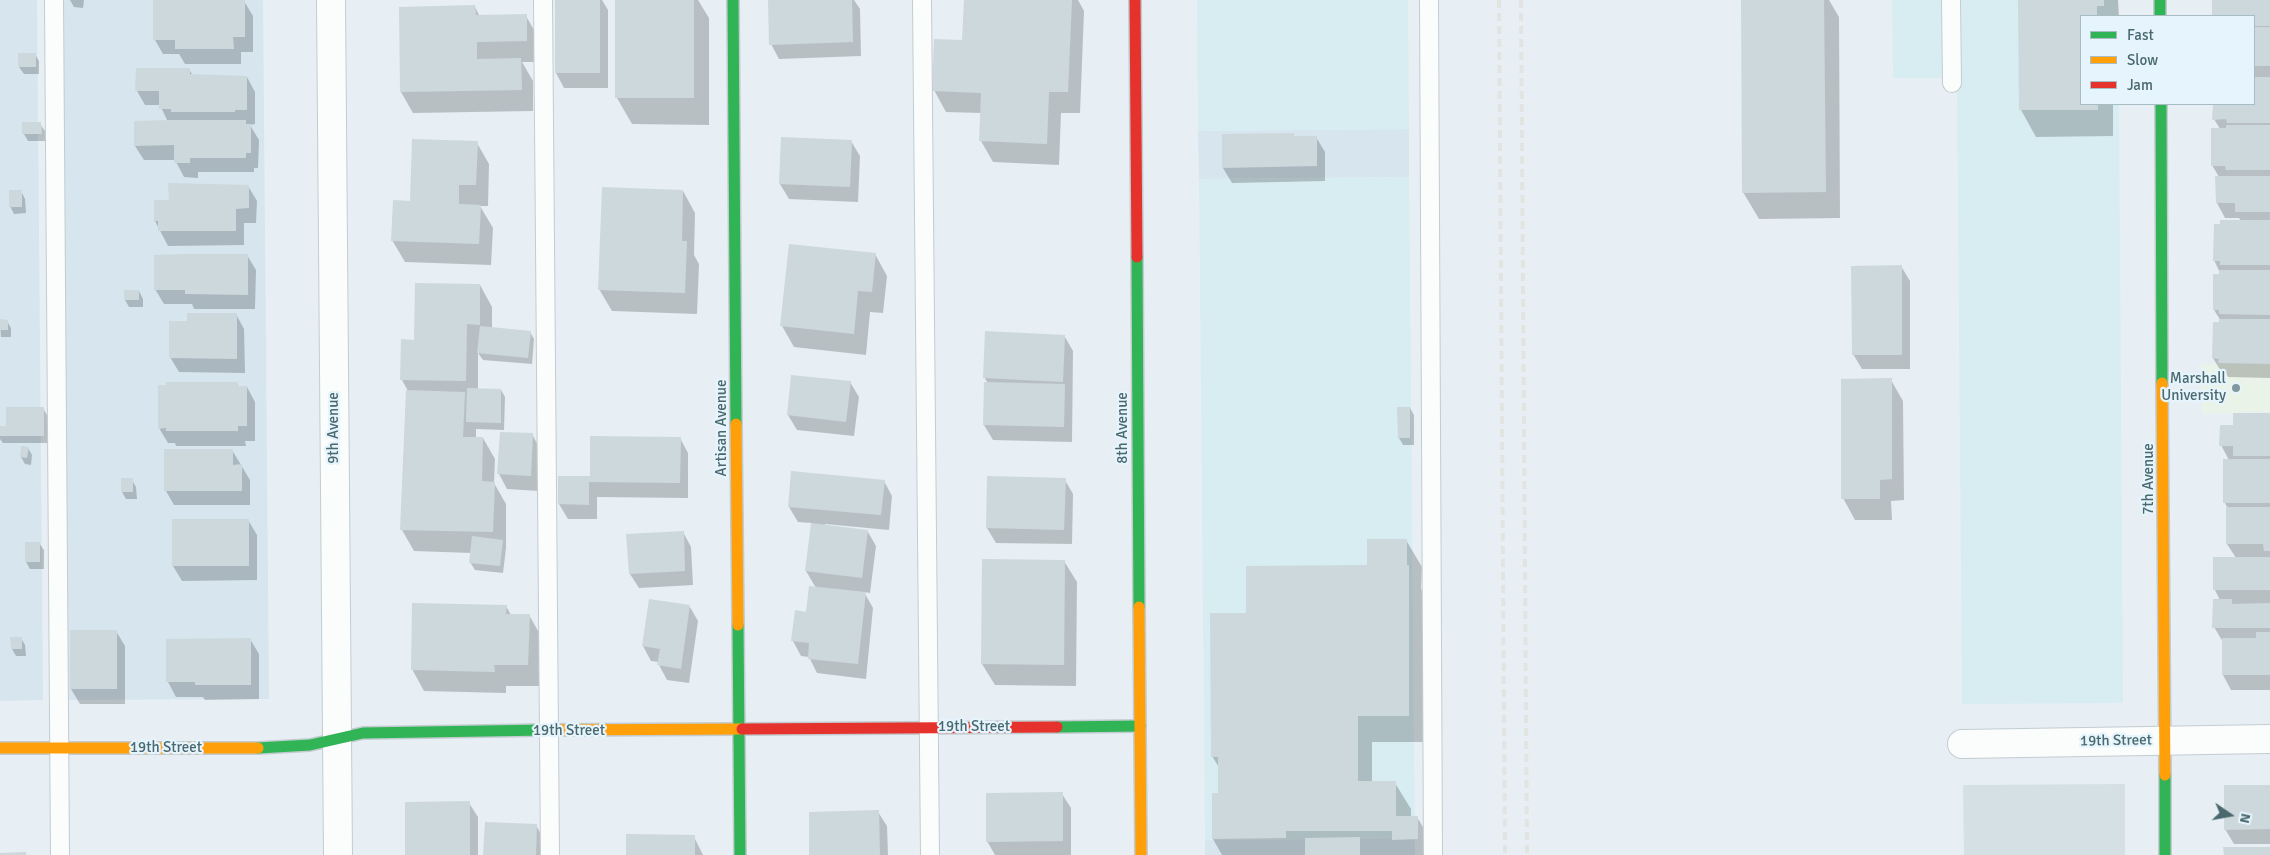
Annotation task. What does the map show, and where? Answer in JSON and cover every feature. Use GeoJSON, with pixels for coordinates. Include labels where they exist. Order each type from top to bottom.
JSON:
{"type":"FeatureCollection","features":[{"type":"Feature","properties":{"kind":"street","name":"9th Avenue"},"geometry":{"type":"LineString","coordinates":[[331,0],[338,855]]}},
{"type":"Feature","properties":{"kind":"street","name":"Artisan Avenue"},"geometry":{"type":"LineString","coordinates":[[734,0],[740,855]]}},
{"type":"Feature","properties":{"kind":"street","name":"8th Avenue"},"geometry":{"type":"LineString","coordinates":[[1135,0],[1142,855]]}},
{"type":"Feature","properties":{"kind":"street"},"geometry":{"type":"LineString","coordinates":[[2160,0],[2160,15]]}},
{"type":"Feature","properties":{"kind":"street","name":"7th Avenue"},"geometry":{"type":"LineString","coordinates":[[2161,105],[2166,740],[2165,855]]}},
{"type":"Feature","properties":{"kind":"street","name":"19th Street"},"geometry":{"type":"LineString","coordinates":[[0,748],[282,748],[363,733],[391,732],[1140,726]]}},
{"type":"Feature","properties":{"kind":"street","name":"19th Street"},"geometry":{"type":"LineString","coordinates":[[1962,744],[2270,740]]}},
{"type":"Feature","properties":{"kind":"lane"},"geometry":{"type":"LineString","coordinates":[[54,0],[60,855]]}},
{"type":"Feature","properties":{"kind":"lane"},"geometry":{"type":"LineString","coordinates":[[542,0],[550,855]]}},
{"type":"Feature","properties":{"kind":"lane"},"geometry":{"type":"LineString","coordinates":[[922,0],[930,855]]}},
{"type":"Feature","properties":{"kind":"lane"},"geometry":{"type":"LineString","coordinates":[[1429,0],[1433,855]]}},
{"type":"Feature","properties":{"kind":"lane"},"geometry":{"type":"LineString","coordinates":[[1951,0],[1952,83]]}},
{"type":"Feature","properties":{"kind":"shaded area"},"geometry":{"type":"Polygon","coordinates":[[[0,0],[37,0],[43,700],[0,701],[0,0]]]}},
{"type":"Feature","properties":{"kind":"shaded area"},"geometry":{"type":"Polygon","coordinates":[[[61,0],[263,0],[269,699],[67,700],[61,0]]]}},
{"type":"Feature","properties":{"kind":"shaded area"},"geometry":{"type":"Polygon","coordinates":[[[1197,0],[1408,0],[1409,129],[1198,131],[1197,0]]]}},
{"type":"Feature","properties":{"kind":"shaded area"},"geometry":{"type":"Polygon","coordinates":[[[1892,0],[2118,0],[2118,15],[2080,15],[2080,105],[2119,105],[2123,703],[1962,704],[1957,78],[1893,78],[1892,0]]]}},
{"type":"Feature","properties":{"kind":"shaded area"},"geometry":{"type":"Polygon","coordinates":[[[1409,129],[1409,177],[1199,179],[1198,131],[1409,129]]]}},
{"type":"Feature","properties":{"kind":"shaded area"},"geometry":{"type":"Polygon","coordinates":[[[1409,177],[1415,838],[1205,840],[1199,179],[1409,177]]]}},
{"type":"Feature","properties":{"kind":"shaded area","name":"Marshall University"},"geometry":{"type":"Polygon","coordinates":[[[2201,364],[2270,364],[2270,412],[2202,413],[2201,364]]]}},
{"type":"Feature","properties":{"kind":"shaded area"},"geometry":{"type":"Polygon","coordinates":[[[2125,784],[2125,855],[1964,855],[1963,785],[2125,784]]]}},
{"type":"Feature","properties":{"kind":"shaded area"},"geometry":{"type":"Polygon","coordinates":[[[1415,838],[1415,855],[1205,855],[1205,840],[1415,838]]]}},
{"type":"Feature","properties":{"kind":"building"},"geometry":{"type":"Polygon","coordinates":[[[153,0],[245,0],[245,37],[233,37],[234,49],[175,49],[175,40],[153,40],[153,0]]]}},
{"type":"Feature","properties":{"kind":"building"},"geometry":{"type":"Polygon","coordinates":[[[555,0],[600,0],[600,73],[555,73],[555,0]]]}},
{"type":"Feature","properties":{"kind":"building"},"geometry":{"type":"Polygon","coordinates":[[[615,0],[694,0],[694,98],[615,98],[615,0]]]}},
{"type":"Feature","properties":{"kind":"building"},"geometry":{"type":"Polygon","coordinates":[[[768,0],[852,0],[853,42],[769,45],[768,0]]]}},
{"type":"Feature","properties":{"kind":"building"},"geometry":{"type":"Polygon","coordinates":[[[964,0],[1072,0],[1068,92],[1049,92],[1047,144],[979,141],[981,93],[932,91],[934,39],[962,40],[964,0]]]}},
{"type":"Feature","properties":{"kind":"building"},"geometry":{"type":"Polygon","coordinates":[[[1741,0],[1824,0],[1826,192],[1742,193],[1741,0]]]}},
{"type":"Feature","properties":{"kind":"building"},"geometry":{"type":"Polygon","coordinates":[[[2018,0],[2104,0],[2104,6],[2097,6],[2097,15],[2080,15],[2080,105],[2098,105],[2098,110],[2019,110],[2018,0]]]}},
{"type":"Feature","properties":{"kind":"building"},"geometry":{"type":"Polygon","coordinates":[[[2212,0],[2270,0],[2270,26],[2255,26],[2255,15],[2212,15],[2212,0]]]}},
{"type":"Feature","properties":{"kind":"building"},"geometry":{"type":"Polygon","coordinates":[[[475,5],[476,15],[527,14],[527,41],[477,42],[477,59],[521,58],[522,90],[400,92],[399,7],[475,5]]]}},
{"type":"Feature","properties":{"kind":"building"},"geometry":{"type":"Polygon","coordinates":[[[2255,27],[2270,27],[2270,66],[2255,66],[2255,27]]]}},
{"type":"Feature","properties":{"kind":"building"},"geometry":{"type":"Polygon","coordinates":[[[18,53],[36,53],[36,67],[18,67],[18,53]]]}},
{"type":"Feature","properties":{"kind":"building"},"geometry":{"type":"Polygon","coordinates":[[[136,68],[190,68],[190,74],[247,76],[247,110],[235,110],[235,112],[171,112],[171,109],[159,109],[159,91],[135,91],[136,68]]]}},
{"type":"Feature","properties":{"kind":"building"},"geometry":{"type":"Polygon","coordinates":[[[2255,77],[2270,77],[2270,123],[2227,123],[2226,119],[2212,120],[2213,105],[2255,105],[2255,77]]]}},
{"type":"Feature","properties":{"kind":"building"},"geometry":{"type":"Polygon","coordinates":[[[246,120],[246,124],[251,124],[251,153],[246,153],[246,158],[190,158],[190,163],[174,163],[174,145],[134,146],[134,121],[246,120]]]}},
{"type":"Feature","properties":{"kind":"building"},"geometry":{"type":"Polygon","coordinates":[[[22,122],[41,122],[42,134],[22,134],[22,122]]]}},
{"type":"Feature","properties":{"kind":"building"},"geometry":{"type":"Polygon","coordinates":[[[2226,125],[2270,125],[2270,170],[2226,170],[2225,166],[2211,166],[2211,128],[2226,128],[2226,125]]]}},
{"type":"Feature","properties":{"kind":"building"},"geometry":{"type":"Polygon","coordinates":[[[1294,133],[1294,136],[1317,136],[1317,166],[1222,168],[1222,134],[1294,133]]]}},
{"type":"Feature","properties":{"kind":"building"},"geometry":{"type":"Polygon","coordinates":[[[781,137],[852,140],[850,187],[779,184],[781,137]]]}},
{"type":"Feature","properties":{"kind":"building"},"geometry":{"type":"Polygon","coordinates":[[[412,139],[478,141],[476,185],[459,185],[459,204],[481,205],[479,244],[391,241],[393,200],[410,201],[412,139]]]}},
{"type":"Feature","properties":{"kind":"building"},"geometry":{"type":"Polygon","coordinates":[[[2215,176],[2270,176],[2270,212],[2235,212],[2235,203],[2216,203],[2215,176]]]}},
{"type":"Feature","properties":{"kind":"building"},"geometry":{"type":"Polygon","coordinates":[[[168,183],[249,185],[249,208],[236,209],[236,231],[158,231],[158,221],[154,221],[154,200],[169,200],[168,183]]]}},
{"type":"Feature","properties":{"kind":"building"},"geometry":{"type":"Polygon","coordinates":[[[602,187],[683,190],[682,241],[687,241],[685,293],[598,290],[602,187]]]}},
{"type":"Feature","properties":{"kind":"building"},"geometry":{"type":"Polygon","coordinates":[[[9,190],[22,190],[22,207],[9,207],[9,190]]]}},
{"type":"Feature","properties":{"kind":"building"},"geometry":{"type":"Polygon","coordinates":[[[2220,220],[2270,220],[2270,265],[2220,265],[2220,261],[2213,261],[2214,224],[2220,224],[2220,220]]]}},
{"type":"Feature","properties":{"kind":"building"},"geometry":{"type":"Polygon","coordinates":[[[789,244],[876,253],[872,292],[858,291],[854,334],[780,326],[789,244]]]}},
{"type":"Feature","properties":{"kind":"building"},"geometry":{"type":"Polygon","coordinates":[[[248,254],[248,295],[185,294],[185,290],[154,290],[154,255],[248,254]]]}},
{"type":"Feature","properties":{"kind":"building"},"geometry":{"type":"Polygon","coordinates":[[[1902,265],[1902,355],[1852,355],[1851,266],[1902,265]]]}},
{"type":"Feature","properties":{"kind":"building"},"geometry":{"type":"Polygon","coordinates":[[[2219,270],[2270,270],[2270,315],[2219,314],[2219,310],[2213,310],[2213,274],[2219,274],[2219,270]]]}},
{"type":"Feature","properties":{"kind":"building"},"geometry":{"type":"Polygon","coordinates":[[[415,283],[480,284],[480,325],[467,324],[466,381],[400,380],[401,339],[414,340],[415,283]]]}},
{"type":"Feature","properties":{"kind":"building"},"geometry":{"type":"Polygon","coordinates":[[[124,290],[139,290],[139,300],[124,300],[124,290]]]}},
{"type":"Feature","properties":{"kind":"building"},"geometry":{"type":"Polygon","coordinates":[[[187,313],[237,313],[237,359],[169,358],[169,321],[187,321],[187,313]]]}},
{"type":"Feature","properties":{"kind":"building"},"geometry":{"type":"Polygon","coordinates":[[[0,319],[8,320],[8,330],[0,330],[0,319]]]}},
{"type":"Feature","properties":{"kind":"building"},"geometry":{"type":"Polygon","coordinates":[[[2219,319],[2270,319],[2270,364],[2218,363],[2219,359],[2212,358],[2213,322],[2219,322],[2219,319]]]}},
{"type":"Feature","properties":{"kind":"building"},"geometry":{"type":"Polygon","coordinates":[[[480,326],[531,331],[528,358],[477,353],[480,326]]]}},
{"type":"Feature","properties":{"kind":"building"},"geometry":{"type":"Polygon","coordinates":[[[985,331],[1065,335],[1063,382],[983,378],[985,331]]]}},
{"type":"Feature","properties":{"kind":"building"},"geometry":{"type":"Polygon","coordinates":[[[791,375],[851,381],[846,422],[787,415],[791,375]]]}},
{"type":"Feature","properties":{"kind":"building"},"geometry":{"type":"Polygon","coordinates":[[[1892,378],[1892,479],[1880,480],[1880,499],[1841,499],[1841,379],[1892,378]]]}},
{"type":"Feature","properties":{"kind":"building"},"geometry":{"type":"Polygon","coordinates":[[[166,382],[237,382],[238,386],[247,386],[247,426],[238,426],[238,431],[166,431],[166,428],[158,429],[158,385],[166,385],[166,382]]]}},
{"type":"Feature","properties":{"kind":"building"},"geometry":{"type":"Polygon","coordinates":[[[984,382],[1065,384],[1064,427],[983,425],[984,382]]]}},
{"type":"Feature","properties":{"kind":"building"},"geometry":{"type":"Polygon","coordinates":[[[467,388],[501,389],[501,423],[466,422],[467,388]]]}},
{"type":"Feature","properties":{"kind":"building"},"geometry":{"type":"Polygon","coordinates":[[[406,390],[465,392],[463,437],[483,437],[482,481],[495,482],[493,532],[400,530],[406,390]]]}},
{"type":"Feature","properties":{"kind":"building"},"geometry":{"type":"Polygon","coordinates":[[[6,407],[44,407],[44,436],[0,436],[0,426],[6,426],[6,407]]]}},
{"type":"Feature","properties":{"kind":"building"},"geometry":{"type":"Polygon","coordinates":[[[1397,407],[1410,407],[1410,438],[1398,438],[1397,407]]]}},
{"type":"Feature","properties":{"kind":"building"},"geometry":{"type":"Polygon","coordinates":[[[2233,413],[2270,413],[2270,456],[2233,456],[2233,446],[2219,446],[2220,425],[2233,425],[2233,413]]]}},
{"type":"Feature","properties":{"kind":"building"},"geometry":{"type":"Polygon","coordinates":[[[500,432],[533,433],[531,476],[497,474],[500,432]]]}},
{"type":"Feature","properties":{"kind":"building"},"geometry":{"type":"Polygon","coordinates":[[[590,436],[681,437],[680,483],[589,482],[589,505],[558,504],[558,476],[590,476],[590,436]]]}},
{"type":"Feature","properties":{"kind":"building"},"geometry":{"type":"Polygon","coordinates":[[[21,446],[29,447],[27,458],[20,457],[21,446]]]}},
{"type":"Feature","properties":{"kind":"building"},"geometry":{"type":"Polygon","coordinates":[[[164,449],[233,449],[233,465],[242,464],[242,491],[164,491],[164,449]]]}},
{"type":"Feature","properties":{"kind":"building"},"geometry":{"type":"Polygon","coordinates":[[[2223,459],[2270,459],[2270,503],[2223,503],[2223,459]]]}},
{"type":"Feature","properties":{"kind":"building"},"geometry":{"type":"Polygon","coordinates":[[[791,471],[885,480],[881,515],[788,507],[791,471]]]}},
{"type":"Feature","properties":{"kind":"building"},"geometry":{"type":"Polygon","coordinates":[[[987,476],[1066,478],[1064,530],[986,528],[987,476]]]}},
{"type":"Feature","properties":{"kind":"building"},"geometry":{"type":"Polygon","coordinates":[[[121,478],[133,478],[133,492],[121,492],[121,478]]]}},
{"type":"Feature","properties":{"kind":"building"},"geometry":{"type":"Polygon","coordinates":[[[2226,507],[2270,507],[2270,551],[2264,551],[2263,544],[2226,544],[2226,507]]]}},
{"type":"Feature","properties":{"kind":"building"},"geometry":{"type":"Polygon","coordinates":[[[172,519],[249,519],[249,566],[172,566],[172,519]]]}},
{"type":"Feature","properties":{"kind":"building"},"geometry":{"type":"Polygon","coordinates":[[[811,523],[868,530],[862,578],[805,571],[811,523]]]}},
{"type":"Feature","properties":{"kind":"building"},"geometry":{"type":"Polygon","coordinates":[[[684,531],[685,571],[629,574],[626,534],[684,531]]]}},
{"type":"Feature","properties":{"kind":"building"},"geometry":{"type":"Polygon","coordinates":[[[472,536],[503,540],[500,566],[469,563],[472,536]]]}},
{"type":"Feature","properties":{"kind":"building"},"geometry":{"type":"Polygon","coordinates":[[[1367,539],[1407,539],[1407,565],[1409,565],[1409,716],[1358,716],[1358,781],[1396,781],[1396,816],[1418,816],[1418,839],[1392,840],[1392,831],[1286,831],[1286,838],[1212,839],[1212,793],[1218,793],[1218,757],[1211,757],[1210,613],[1246,613],[1246,566],[1367,565],[1367,539]]]}},
{"type":"Feature","properties":{"kind":"building"},"geometry":{"type":"Polygon","coordinates":[[[25,542],[40,542],[40,562],[25,562],[25,542]]]}},
{"type":"Feature","properties":{"kind":"building"},"geometry":{"type":"Polygon","coordinates":[[[2213,557],[2270,557],[2270,590],[2213,590],[2213,557]]]}},
{"type":"Feature","properties":{"kind":"building"},"geometry":{"type":"Polygon","coordinates":[[[982,559],[1065,560],[1064,665],[981,664],[982,559]]]}},
{"type":"Feature","properties":{"kind":"building"},"geometry":{"type":"Polygon","coordinates":[[[809,586],[866,592],[858,664],[808,659],[809,643],[791,641],[795,610],[806,612],[809,586]]]}},
{"type":"Feature","properties":{"kind":"building"},"geometry":{"type":"Polygon","coordinates":[[[649,599],[690,605],[681,669],[657,665],[660,649],[642,646],[649,599]]]}},
{"type":"Feature","properties":{"kind":"building"},"geometry":{"type":"Polygon","coordinates":[[[2213,599],[2232,599],[2232,604],[2270,603],[2270,628],[2212,628],[2213,599]]]}},
{"type":"Feature","properties":{"kind":"building"},"geometry":{"type":"Polygon","coordinates":[[[412,603],[507,605],[506,614],[530,614],[528,665],[494,665],[495,672],[411,670],[412,603]]]}},
{"type":"Feature","properties":{"kind":"building"},"geometry":{"type":"Polygon","coordinates":[[[70,630],[117,630],[117,689],[70,689],[70,630]]]}},
{"type":"Feature","properties":{"kind":"building"},"geometry":{"type":"Polygon","coordinates":[[[2256,632],[2270,632],[2270,675],[2222,675],[2222,638],[2256,638],[2256,632]]]}},
{"type":"Feature","properties":{"kind":"building"},"geometry":{"type":"Polygon","coordinates":[[[10,637],[22,637],[22,649],[11,649],[10,637]]]}},
{"type":"Feature","properties":{"kind":"building"},"geometry":{"type":"Polygon","coordinates":[[[251,638],[251,685],[195,685],[195,682],[166,682],[166,639],[251,638]]]}},
{"type":"Feature","properties":{"kind":"building"},"geometry":{"type":"Polygon","coordinates":[[[2224,785],[2270,785],[2270,829],[2224,830],[2224,785]]]}},
{"type":"Feature","properties":{"kind":"building"},"geometry":{"type":"Polygon","coordinates":[[[1063,792],[1063,841],[986,842],[986,793],[1063,792]]]}},
{"type":"Feature","properties":{"kind":"building"},"geometry":{"type":"Polygon","coordinates":[[[470,801],[470,855],[405,855],[405,802],[470,801]]]}},
{"type":"Feature","properties":{"kind":"building"},"geometry":{"type":"Polygon","coordinates":[[[879,810],[880,855],[809,855],[809,812],[879,810]]]}},
{"type":"Feature","properties":{"kind":"building"},"geometry":{"type":"Polygon","coordinates":[[[485,822],[537,824],[536,855],[483,855],[485,822]]]}},
{"type":"Feature","properties":{"kind":"building"},"geometry":{"type":"Polygon","coordinates":[[[626,834],[695,835],[695,855],[626,855],[626,834]]]}},
{"type":"Feature","properties":{"kind":"building"},"geometry":{"type":"Polygon","coordinates":[[[1360,837],[1360,855],[1305,855],[1305,838],[1360,837]]]}},
{"type":"Feature","properties":{"kind":"building"},"geometry":{"type":"Polygon","coordinates":[[[2223,847],[2270,847],[2270,855],[2224,855],[2223,847]]]}},
{"type":"Feature","properties":{"kind":"building"},"geometry":{"type":"Polygon","coordinates":[[[26,852],[26,855],[0,855],[0,853],[26,852]]]}},
{"type":"Feature","properties":{"kind":"railway"},"geometry":{"type":"LineString","coordinates":[[1499,0],[1505,855]]}},
{"type":"Feature","properties":{"kind":"railway"},"geometry":{"type":"LineString","coordinates":[[1521,0],[1527,855]]}},
{"type":"Feature","properties":{"kind":"traffic: fast"},"geometry":{"type":"LineString","coordinates":[[733,0],[736,424]]}},
{"type":"Feature","properties":{"kind":"traffic: fast"},"geometry":{"type":"LineString","coordinates":[[2160,0],[2160,15]]}},
{"type":"Feature","properties":{"kind":"traffic: fast"},"geometry":{"type":"LineString","coordinates":[[2161,105],[2162,383]]}},
{"type":"Feature","properties":{"kind":"traffic: fast"},"geometry":{"type":"LineString","coordinates":[[1137,257],[1139,607]]}},
{"type":"Feature","properties":{"kind":"traffic: fast"},"geometry":{"type":"LineString","coordinates":[[738,625],[740,855]]}},
{"type":"Feature","properties":{"kind":"traffic: fast"},"geometry":{"type":"LineString","coordinates":[[1057,727],[1140,726]]}},
{"type":"Feature","properties":{"kind":"traffic: fast"},"geometry":{"type":"LineString","coordinates":[[258,748],[310,745],[363,733],[546,730]]}},
{"type":"Feature","properties":{"kind":"traffic: fast"},"geometry":{"type":"LineString","coordinates":[[2165,775],[2165,855]]}},
{"type":"Feature","properties":{"kind":"traffic: slow"},"geometry":{"type":"LineString","coordinates":[[2162,383],[2165,775]]}},
{"type":"Feature","properties":{"kind":"traffic: slow"},"geometry":{"type":"LineString","coordinates":[[736,424],[738,625]]}},
{"type":"Feature","properties":{"kind":"traffic: slow"},"geometry":{"type":"LineString","coordinates":[[1139,607],[1141,855]]}},
{"type":"Feature","properties":{"kind":"traffic: slow"},"geometry":{"type":"LineString","coordinates":[[546,730],[742,729]]}},
{"type":"Feature","properties":{"kind":"traffic: slow"},"geometry":{"type":"LineString","coordinates":[[0,748],[258,748]]}},
{"type":"Feature","properties":{"kind":"traffic: jam"},"geometry":{"type":"LineString","coordinates":[[1135,0],[1137,257]]}},
{"type":"Feature","properties":{"kind":"traffic: jam"},"geometry":{"type":"LineString","coordinates":[[742,729],[1057,727]]}},
{"type":"Feature","properties":{"kind":"place","name":"Marshall University"},"geometry":{"type":"Point","coordinates":[2236,388]}}]}
